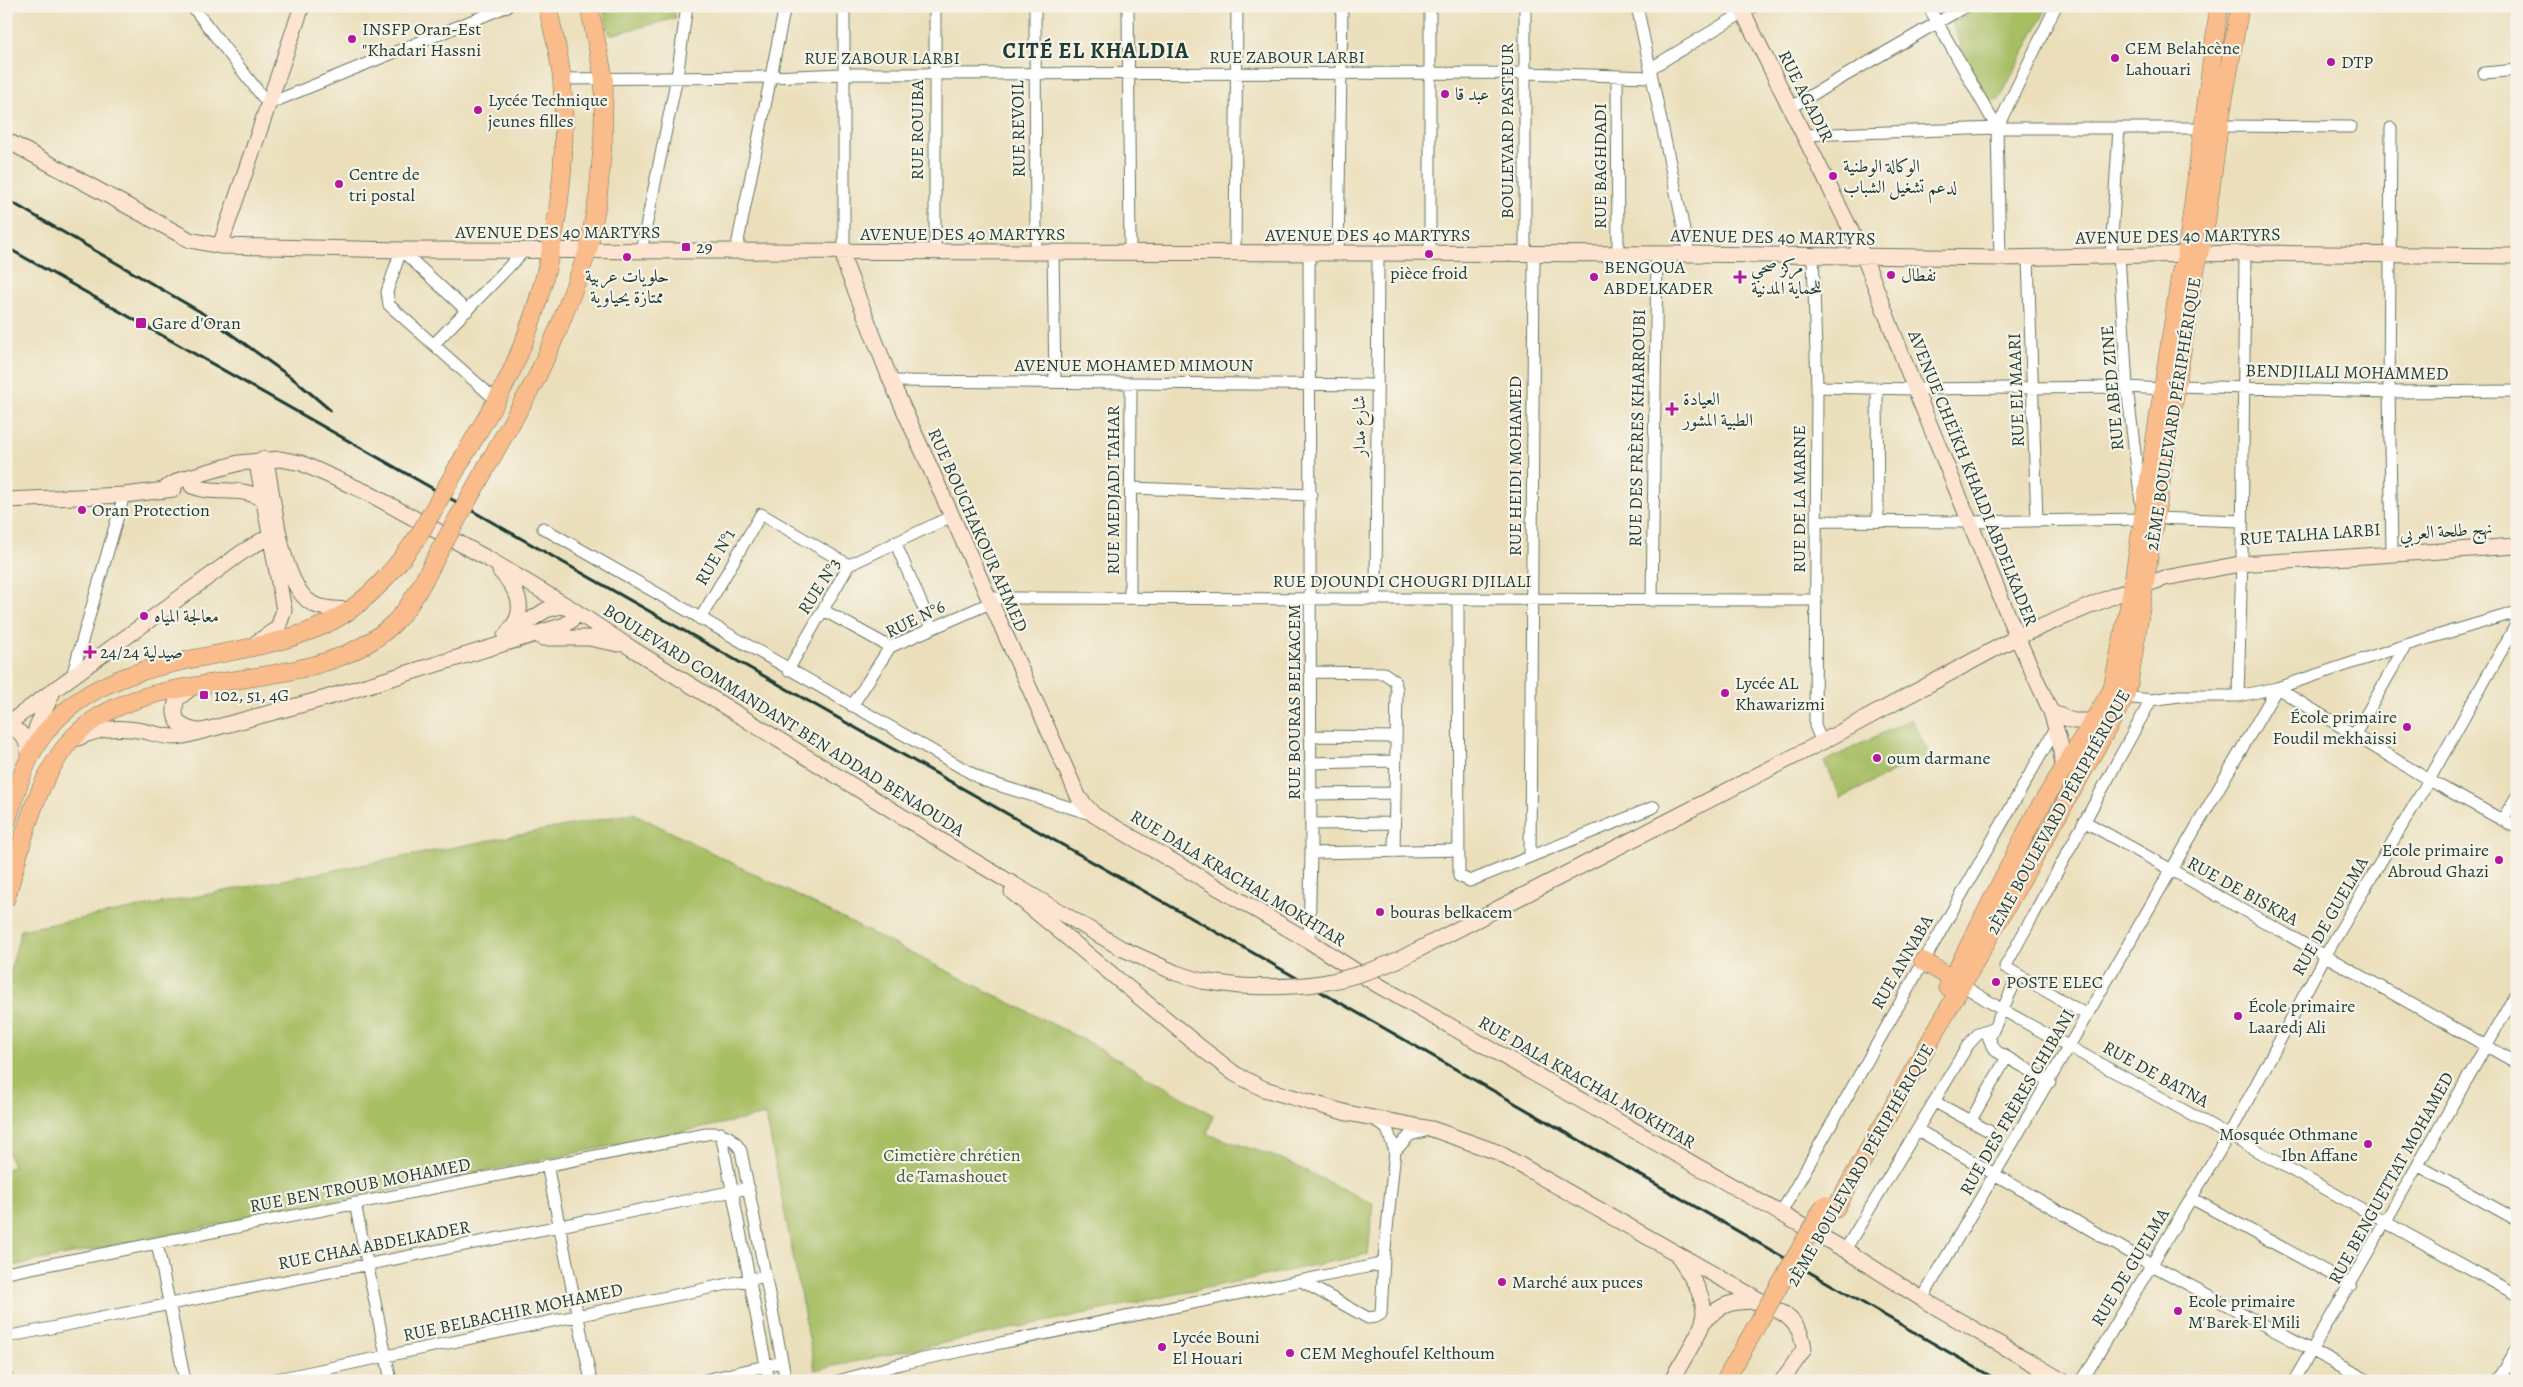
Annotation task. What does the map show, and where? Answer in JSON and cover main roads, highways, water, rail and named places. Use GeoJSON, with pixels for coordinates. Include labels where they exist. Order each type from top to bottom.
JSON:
{"type":"FeatureCollection","features":[{"type":"Feature","properties":{"kind":"main road"},"geometry":{"type":"LineString","coordinates":[[6,824],[28,760],[52,724],[80,699],[94,690],[131,675],[245,649],[321,626],[351,610],[364,600],[391,572],[419,535],[497,401],[524,342],[538,300],[550,251],[558,202],[564,134],[562,80],[547,6]]}},
{"type":"Feature","properties":{"kind":"main road"},"geometry":{"type":"LineString","coordinates":[[6,898],[36,800],[53,765],[70,741],[83,728],[111,708],[141,698],[308,666],[358,649],[377,638],[408,606],[544,363],[588,251],[598,197],[603,140],[604,79],[589,6]]}},
{"type":"Feature","properties":{"kind":"main road","name":"2ÈME BOULEVARD PÉRIPHÉRIQUE"},"geometry":{"type":"LineString","coordinates":[[1725,1381],[1758,1334],[1957,982],[2125,697],[2129,682],[2139,584],[2169,387],[2180,271],[2193,253],[2211,127],[2219,6]]}},
{"type":"Feature","properties":{"kind":"main road","name":"2ÈME BOULEVARD PÉRIPHÉRIQUE"},"geometry":{"type":"LineString","coordinates":[[2211,127],[2240,6]]}},
{"type":"Feature","properties":{"kind":"main road","name":"2ÈME BOULEVARD PÉRIPHÉRIQUE"},"geometry":{"type":"LineString","coordinates":[[1957,982],[2035,815],[2063,768],[2095,721],[2112,690],[2139,584]]}},
{"type":"Feature","properties":{"kind":"main road"},"geometry":{"type":"LineString","coordinates":[[1922,961],[1957,982]]}},
{"type":"Feature","properties":{"kind":"main road","name":"2ÈME BOULEVARD PÉRIPHÉRIQUE"},"geometry":{"type":"LineString","coordinates":[[1738,1381],[1758,1334]]}},
{"type":"Feature","properties":{"kind":"railway"},"geometry":{"type":"LineString","coordinates":[[6,199],[199,311],[296,381],[330,410]]}},
{"type":"Feature","properties":{"kind":"railway"},"geometry":{"type":"LineString","coordinates":[[6,247],[1248,950],[1999,1381]]}},
{"type":"Feature","properties":{"kind":"place","name":"INSFP Oran-Est \"Khadari Hassni"},"geometry":{"type":"Point","coordinates":[352,39]}},
{"type":"Feature","properties":{"kind":"place","name":"CEM Belahcène Lahouari"},"geometry":{"type":"Point","coordinates":[2115,58]}},
{"type":"Feature","properties":{"kind":"place","name":"DTP"},"geometry":{"type":"Point","coordinates":[2331,62]}},
{"type":"Feature","properties":{"kind":"place","name":"عبد قا"},"geometry":{"type":"Point","coordinates":[1445,94]}},
{"type":"Feature","properties":{"kind":"place","name":"Lycée Technique jeunes filles"},"geometry":{"type":"Point","coordinates":[478,110]}},
{"type":"Feature","properties":{"kind":"place","name":"الوكالة الوطنية لدعم تشغيل الشباب"},"geometry":{"type":"Point","coordinates":[1833,176]}},
{"type":"Feature","properties":{"kind":"place","name":"Centre de tri postal"},"geometry":{"type":"Point","coordinates":[339,184]}},
{"type":"Feature","properties":{"kind":"place","name":"29"},"geometry":{"type":"Point","coordinates":[686,247]}},
{"type":"Feature","properties":{"kind":"place","name":"pièce froid"},"geometry":{"type":"Point","coordinates":[1429,254]}},
{"type":"Feature","properties":{"kind":"place","name":"حلويات عربية ممتازة يحياوية"},"geometry":{"type":"Point","coordinates":[627,257]}},
{"type":"Feature","properties":{"kind":"place","name":"نفطال"},"geometry":{"type":"Point","coordinates":[1891,275]}},
{"type":"Feature","properties":{"kind":"place","name":"BENGOUA ABDELKADER"},"geometry":{"type":"Point","coordinates":[1594,277]}},
{"type":"Feature","properties":{"kind":"place","name":"مركز صحي للحماية المدنية"},"geometry":{"type":"Point","coordinates":[1740,277]}},
{"type":"Feature","properties":{"kind":"place","name":"Gare d'Oran"},"geometry":{"type":"Point","coordinates":[141,323]}},
{"type":"Feature","properties":{"kind":"place","name":"العيادة الطبية المشور"},"geometry":{"type":"Point","coordinates":[1672,409]}},
{"type":"Feature","properties":{"kind":"place","name":"Oran Protection"},"geometry":{"type":"Point","coordinates":[82,510]}},
{"type":"Feature","properties":{"kind":"place","name":"معالجة المياه"},"geometry":{"type":"Point","coordinates":[144,616]}},
{"type":"Feature","properties":{"kind":"place","name":"صيدلية 24/24"},"geometry":{"type":"Point","coordinates":[90,652]}},
{"type":"Feature","properties":{"kind":"place","name":"Lycée AL Khawarizmi"},"geometry":{"type":"Point","coordinates":[1725,693]}},
{"type":"Feature","properties":{"kind":"place","name":"102, 51, 4G"},"geometry":{"type":"Point","coordinates":[204,695]}},
{"type":"Feature","properties":{"kind":"place","name":"École primaire Foudil mekhaissi"},"geometry":{"type":"Point","coordinates":[2407,727]}},
{"type":"Feature","properties":{"kind":"place","name":"oum darmane"},"geometry":{"type":"Point","coordinates":[1877,758]}},
{"type":"Feature","properties":{"kind":"place","name":"Ecole primaire Abroud Ghazi"},"geometry":{"type":"Point","coordinates":[2499,860]}},
{"type":"Feature","properties":{"kind":"place","name":"bouras belkacem"},"geometry":{"type":"Point","coordinates":[1380,912]}},
{"type":"Feature","properties":{"kind":"place","name":"POSTE ELEC"},"geometry":{"type":"Point","coordinates":[1996,982]}},
{"type":"Feature","properties":{"kind":"place","name":"École primaire Laaredj Ali"},"geometry":{"type":"Point","coordinates":[2238,1016]}},
{"type":"Feature","properties":{"kind":"place","name":"Mosquée Othmane Ibn Affane"},"geometry":{"type":"Point","coordinates":[2368,1144]}},
{"type":"Feature","properties":{"kind":"place","name":"Marché aux puces"},"geometry":{"type":"Point","coordinates":[1502,1282]}},
{"type":"Feature","properties":{"kind":"place","name":"Ecole primaire M'Barek El Mili"},"geometry":{"type":"Point","coordinates":[2178,1311]}},
{"type":"Feature","properties":{"kind":"place","name":"Lycée Bouni El Houari"},"geometry":{"type":"Point","coordinates":[1162,1347]}},
{"type":"Feature","properties":{"kind":"place","name":"CEM Meghoufel Kelthoum"},"geometry":{"type":"Point","coordinates":[1290,1353]}},
{"type":"Feature","properties":{"kind":"district","name":"CITÉ EL KHALDIA"},"geometry":{"type":"Point","coordinates":[1096,51]}},
{"type":"Feature","properties":{"kind":"park label","name":"Cimetière chrétien de Tamashouet"},"geometry":{"type":"Point","coordinates":[952,1165]}}]}
